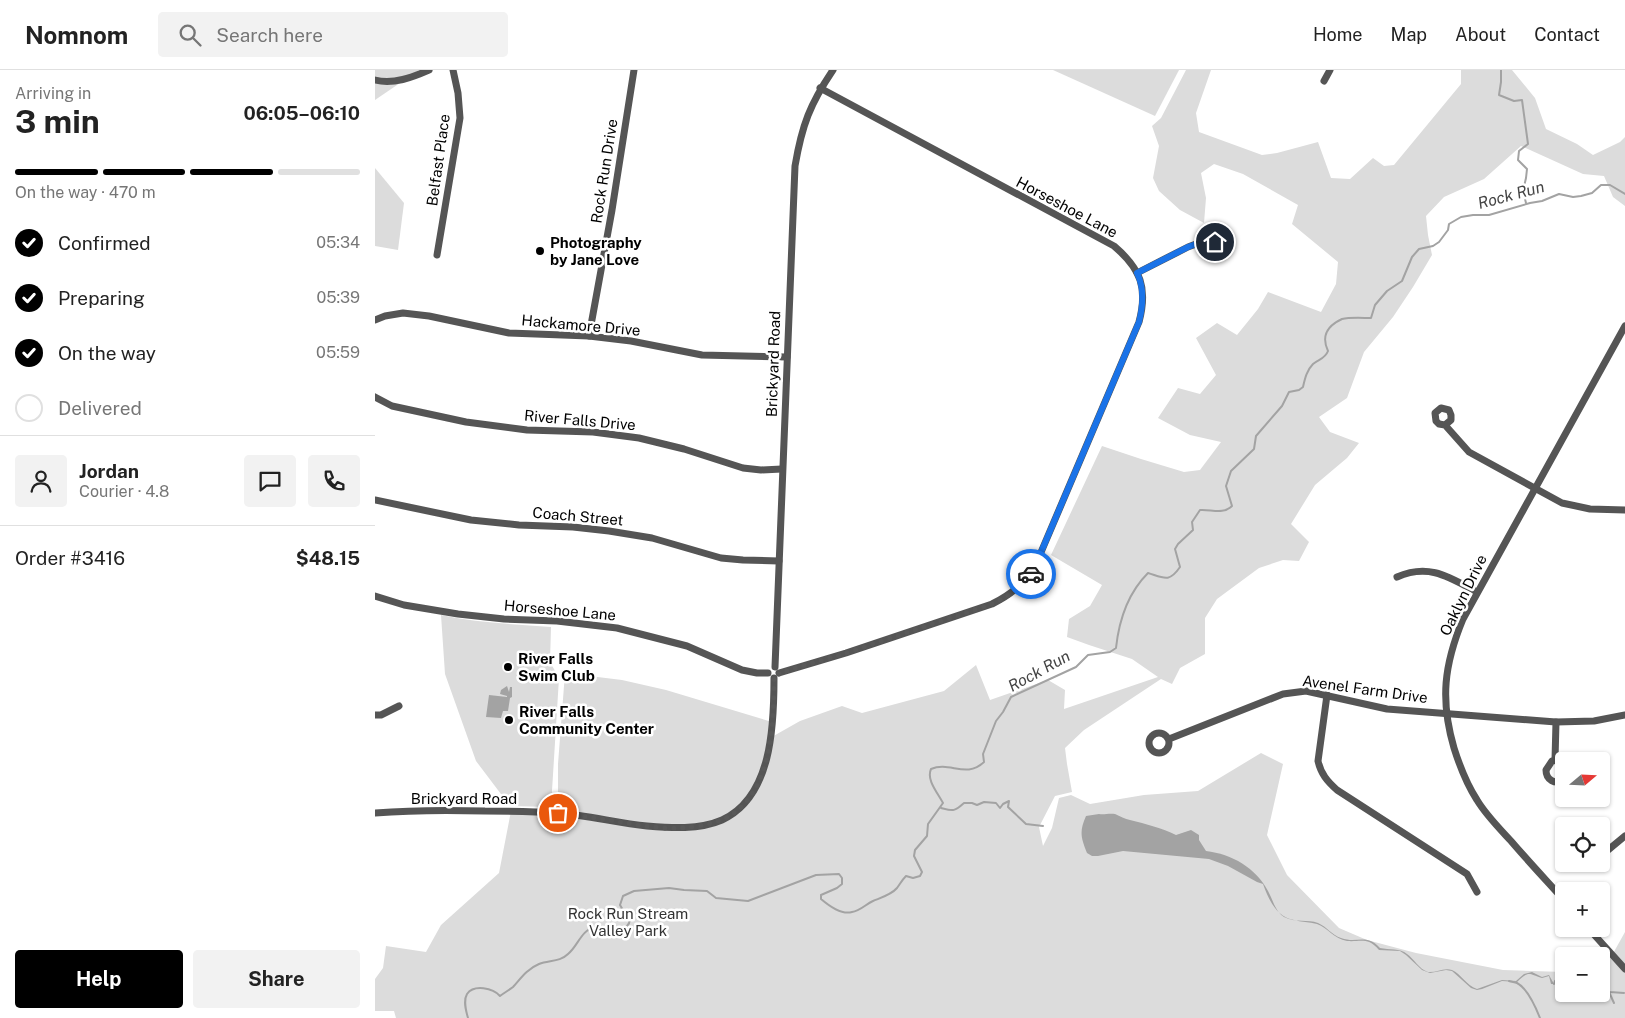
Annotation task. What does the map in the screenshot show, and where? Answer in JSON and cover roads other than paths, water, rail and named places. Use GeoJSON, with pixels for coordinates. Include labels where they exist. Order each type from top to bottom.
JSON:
{"type":"FeatureCollection","features":[{"type":"Feature","properties":{"kind":"street"},"geometry":{"type":"LineString","coordinates":[[375,80],[383,82],[413,77],[429,70]]}},
{"type":"Feature","properties":{"kind":"street","name":"Belfast Place"},"geometry":{"type":"LineString","coordinates":[[437,255],[460,118],[458,93],[453,70]]}},
{"type":"Feature","properties":{"kind":"street","name":"Rock Run Drive"},"geometry":{"type":"LineString","coordinates":[[589,336],[612,210],[634,70]]}},
{"type":"Feature","properties":{"kind":"street","name":"Brickyard Road"},"geometry":{"type":"LineString","coordinates":[[375,813],[446,810],[542,812],[646,826],[678,828],[703,825],[722,820],[736,812],[748,800],[758,784],[766,761],[770,738],[776,673],[782,469],[795,166],[803,127],[810,109],[820,88],[833,70]]}},
{"type":"Feature","properties":{"kind":"street"},"geometry":{"type":"LineString","coordinates":[[1324,81],[1331,70]]}},
{"type":"Feature","properties":{"kind":"street","name":"Horseshoe Lane"},"geometry":{"type":"LineString","coordinates":[[375,596],[404,605],[457,614],[617,628],[687,646],[742,670],[768,673],[770,669],[776,673],[846,653],[992,604],[1008,596],[1023,584],[1036,564],[1139,322],[1143,292],[1141,280],[1128,258],[1114,246],[820,88]]}},
{"type":"Feature","properties":{"kind":"street"},"geometry":{"type":"LineString","coordinates":[[1137,273],[1188,247],[1215,242]]}},
{"type":"Feature","properties":{"kind":"street","name":"Hackamore Drive"},"geometry":{"type":"LineString","coordinates":[[375,320],[403,313],[429,316],[509,333],[589,336],[631,341],[702,355],[787,357]]}},
{"type":"Feature","properties":{"kind":"street","name":"Oaklyn Drive"},"geometry":{"type":"LineString","coordinates":[[1555,890],[1489,817],[1465,779],[1447,725],[1445,686],[1456,636],[1477,592],[1625,326]]}},
{"type":"Feature","properties":{"kind":"street","name":"River Falls Drive"},"geometry":{"type":"LineString","coordinates":[[375,397],[392,406],[466,422],[527,430],[593,432],[639,438],[684,448],[743,468],[761,470],[782,469]]}},
{"type":"Feature","properties":{"kind":"street"},"geometry":{"type":"LineString","coordinates":[[1445,425],[1469,452],[1562,503],[1590,509],[1625,510]]}},
{"type":"Feature","properties":{"kind":"street","name":"Coach Street"},"geometry":{"type":"LineString","coordinates":[[375,500],[471,520],[519,526],[609,530],[652,538],[721,558],[779,560]]}},
{"type":"Feature","properties":{"kind":"street"},"geometry":{"type":"LineString","coordinates":[[1397,577],[1410,571],[1429,571],[1452,579],[1477,592]]}},
{"type":"Feature","properties":{"kind":"street","name":"Avenel Farm Drive"},"geometry":{"type":"LineString","coordinates":[[1169,739],[1283,694],[1306,692],[1387,709],[1556,722],[1594,722],[1625,715]]}},
{"type":"Feature","properties":{"kind":"street"},"geometry":{"type":"LineString","coordinates":[[1327,695],[1318,761],[1321,772],[1326,779],[1337,790],[1467,874],[1477,892]]}},
{"type":"Feature","properties":{"kind":"street"},"geometry":{"type":"LineString","coordinates":[[375,715],[381,715],[399,706]]}},
{"type":"Feature","properties":{"kind":"street"},"geometry":{"type":"LineString","coordinates":[[1555,752],[1556,722]]}},
{"type":"Feature","properties":{"kind":"street"},"geometry":{"type":"LineString","coordinates":[[1555,760],[1547,766],[1546,770],[1547,776],[1555,782]]}},
{"type":"Feature","properties":{"kind":"street"},"geometry":{"type":"LineString","coordinates":[[1610,848],[1625,836]]}},
{"type":"Feature","properties":{"kind":"street"},"geometry":{"type":"LineString","coordinates":[[1596,937],[1625,969]]}},
{"type":"Feature","properties":{"kind":"waterway"},"geometry":{"type":"LineString","coordinates":[[1501,70],[1499,95],[1514,101],[1522,100],[1528,144],[1519,151],[1518,160],[1527,169],[1523,191],[1526,203]]}},
{"type":"Feature","properties":{"kind":"waterway","name":"Rock Run"},"geometry":{"type":"LineString","coordinates":[[468,1018],[465,1000],[470,991],[484,988],[500,996],[513,987],[531,968],[565,957],[586,931],[595,927],[622,930],[626,927],[630,921],[620,905],[623,896],[634,891],[669,888],[707,891],[716,898],[748,901],[816,875],[839,874],[842,878],[842,884],[821,895],[821,899],[835,909],[848,913],[892,893],[906,876],[913,878],[920,876],[922,872],[914,856],[915,850],[927,836],[928,824],[943,803],[931,782],[931,769],[945,767],[964,770],[977,767],[984,762],[983,754],[996,721],[1011,697],[1076,667],[1088,655],[1110,652],[1116,648],[1122,617],[1130,598],[1141,581],[1148,573],[1166,578],[1176,572],[1180,567],[1175,549],[1193,530],[1192,522],[1200,510],[1221,511],[1232,506],[1226,486],[1231,471],[1254,449],[1256,436],[1282,406],[1289,392],[1303,387],[1311,366],[1327,354],[1325,336],[1329,328],[1345,318],[1371,318],[1375,305],[1387,291],[1402,281],[1412,257],[1419,249],[1433,246],[1439,242],[1448,230],[1449,224],[1461,217],[1489,215],[1542,201],[1559,194],[1573,197],[1581,196],[1592,193],[1601,185],[1610,185],[1625,194]]}},
{"type":"Feature","properties":{"kind":"waterway"},"geometry":{"type":"LineString","coordinates":[[941,808],[953,810],[964,803],[977,805],[984,802],[996,803],[1000,808],[1009,801],[1008,807],[1026,824],[1043,826]]}},
{"type":"Feature","properties":{"kind":"waterway"},"geometry":{"type":"LineString","coordinates":[[1509,981],[1517,983],[1524,989],[1540,1018]]}},
{"type":"Feature","properties":{"kind":"waterway"},"geometry":{"type":"LineString","coordinates":[[1610,992],[1624,993]]}},
{"type":"Feature","properties":{"kind":"waterway"},"geometry":{"type":"LineString","coordinates":[[1610,994],[1614,1003]]}},
{"type":"Feature","properties":{"kind":"place","name":"Photography by Jane Love"},"geometry":{"type":"Point","coordinates":[540,251]}},
{"type":"Feature","properties":{"kind":"place","name":"River Falls Swim Club"},"geometry":{"type":"Point","coordinates":[508,667]}},
{"type":"Feature","properties":{"kind":"place","name":"River Falls Community Center"},"geometry":{"type":"Point","coordinates":[509,720]}},
{"type":"Feature","properties":{"kind":"park label","name":"Rock Run Stream Valley Park"},"geometry":{"type":"Point","coordinates":[628,922]}}]}
